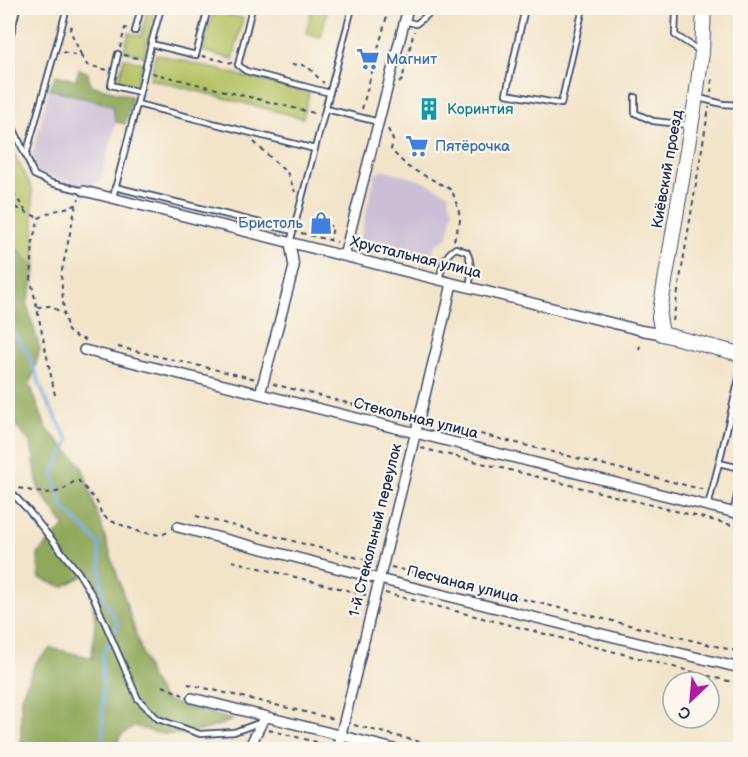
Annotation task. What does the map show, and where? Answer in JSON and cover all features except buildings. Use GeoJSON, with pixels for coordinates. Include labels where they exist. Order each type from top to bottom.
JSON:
{"type":"FeatureCollection","features":[{"type":"Feature","properties":{"kind":"main road","name":"Киёвский проезд"},"geometry":{"type":"LineString","coordinates":[[667,331],[659,317],[692,125],[703,98],[704,8]]}},
{"type":"Feature","properties":{"kind":"main road","name":"Хрустальная улица"},"geometry":{"type":"LineString","coordinates":[[667,331],[741,354]]}},
{"type":"Feature","properties":{"kind":"street"},"geometry":{"type":"LineString","coordinates":[[344,256],[408,8]]}},
{"type":"Feature","properties":{"kind":"street","name":"Хрустальная улица"},"geometry":{"type":"LineString","coordinates":[[84,191],[644,331],[667,331]]}},
{"type":"Feature","properties":{"kind":"street"},"geometry":{"type":"LineString","coordinates":[[260,394],[294,267],[290,243]]}},
{"type":"Feature","properties":{"kind":"street","name":"1-й Стекольный переулок"},"geometry":{"type":"LineString","coordinates":[[337,748],[336,734],[343,723],[452,283]]}},
{"type":"Feature","properties":{"kind":"street","name":"Стекольная улица"},"geometry":{"type":"LineString","coordinates":[[85,345],[260,394],[737,513]]}},
{"type":"Feature","properties":{"kind":"street","name":"Песчаная улица"},"geometry":{"type":"LineString","coordinates":[[178,527],[378,582],[741,668]]}},
{"type":"Feature","properties":{"kind":"street"},"geometry":{"type":"LineString","coordinates":[[192,698],[262,722],[336,734],[398,750]]}},
{"type":"Feature","properties":{"kind":"street"},"geometry":{"type":"LineString","coordinates":[[248,750],[262,722]]}},
{"type":"Feature","properties":{"kind":"lane"},"geometry":{"type":"LineString","coordinates":[[8,46],[17,8]]}},
{"type":"Feature","properties":{"kind":"lane"},"geometry":{"type":"LineString","coordinates":[[26,155],[67,8]]}},
{"type":"Feature","properties":{"kind":"lane"},"geometry":{"type":"LineString","coordinates":[[135,31],[141,8]]}},
{"type":"Feature","properties":{"kind":"lane"},"geometry":{"type":"LineString","coordinates":[[112,198],[161,8]]}},
{"type":"Feature","properties":{"kind":"lane"},"geometry":{"type":"LineString","coordinates":[[152,44],[196,55],[208,8]]}},
{"type":"Feature","properties":{"kind":"lane"},"geometry":{"type":"LineString","coordinates":[[252,8],[237,64],[246,71],[330,90]]}},
{"type":"Feature","properties":{"kind":"lane"},"geometry":{"type":"LineString","coordinates":[[290,243],[352,8]]}},
{"type":"Feature","properties":{"kind":"lane"},"geometry":{"type":"LineString","coordinates":[[525,8],[506,94],[561,104],[583,8]]}},
{"type":"Feature","properties":{"kind":"lane"},"geometry":{"type":"LineString","coordinates":[[676,11],[675,35],[702,52]]}},
{"type":"Feature","properties":{"kind":"lane"},"geometry":{"type":"LineString","coordinates":[[405,21],[416,24],[431,12]]}},
{"type":"Feature","properties":{"kind":"lane"},"geometry":{"type":"LineString","coordinates":[[118,54],[111,85],[140,92]]}},
{"type":"Feature","properties":{"kind":"lane"},"geometry":{"type":"LineString","coordinates":[[635,97],[635,113],[653,122],[692,125]]}},
{"type":"Feature","properties":{"kind":"lane"},"geometry":{"type":"LineString","coordinates":[[703,98],[723,104],[740,105]]}},
{"type":"Feature","properties":{"kind":"lane"},"geometry":{"type":"LineString","coordinates":[[137,104],[315,149]]}},
{"type":"Feature","properties":{"kind":"lane"},"geometry":{"type":"LineString","coordinates":[[326,109],[379,122]]}},
{"type":"Feature","properties":{"kind":"lane"},"geometry":{"type":"LineString","coordinates":[[8,116],[34,175],[51,183],[84,191]]}},
{"type":"Feature","properties":{"kind":"lane"},"geometry":{"type":"LineString","coordinates":[[115,188],[293,231]]}},
{"type":"Feature","properties":{"kind":"lane"},"geometry":{"type":"LineString","coordinates":[[439,280],[443,263],[451,251],[456,248],[467,252],[471,261],[470,287]]}},
{"type":"Feature","properties":{"kind":"lane"},"geometry":{"type":"LineString","coordinates":[[708,506],[741,374]]}},
{"type":"Feature","properties":{"kind":"lane"},"geometry":{"type":"LineString","coordinates":[[719,463],[741,468]]}},
{"type":"Feature","properties":{"kind":"lane"},"geometry":{"type":"LineString","coordinates":[[737,513],[741,484]]}},
{"type":"Feature","properties":{"kind":"lane"},"geometry":{"type":"LineString","coordinates":[[8,489],[78,572],[94,598],[138,699],[158,719],[200,734],[234,732],[262,722]]}},
{"type":"Feature","properties":{"kind":"path"},"geometry":{"type":"LineString","coordinates":[[360,117],[389,8]]}},
{"type":"Feature","properties":{"kind":"path"},"geometry":{"type":"LineString","coordinates":[[63,21],[70,24],[70,30],[87,65],[114,72]]}},
{"type":"Feature","properties":{"kind":"path"},"geometry":{"type":"LineString","coordinates":[[135,31],[125,28],[118,54],[147,61]]}},
{"type":"Feature","properties":{"kind":"path"},"geometry":{"type":"LineString","coordinates":[[55,50],[82,57]]}},
{"type":"Feature","properties":{"kind":"path"},"geometry":{"type":"LineString","coordinates":[[196,55],[237,64]]}},
{"type":"Feature","properties":{"kind":"path"},"geometry":{"type":"LineString","coordinates":[[292,65],[308,67],[330,90]]}},
{"type":"Feature","properties":{"kind":"path"},"geometry":{"type":"LineString","coordinates":[[145,72],[324,116]]}},
{"type":"Feature","properties":{"kind":"path"},"geometry":{"type":"LineString","coordinates":[[667,331],[677,292],[703,98],[712,77]]}},
{"type":"Feature","properties":{"kind":"path"},"geometry":{"type":"LineString","coordinates":[[379,122],[388,129],[393,140],[392,150],[408,167],[452,190],[460,221],[451,251]]}},
{"type":"Feature","properties":{"kind":"path"},"geometry":{"type":"LineString","coordinates":[[242,130],[288,174],[300,206]]}},
{"type":"Feature","properties":{"kind":"path"},"geometry":{"type":"LineString","coordinates":[[8,186],[27,213]]}},
{"type":"Feature","properties":{"kind":"path"},"geometry":{"type":"LineString","coordinates":[[84,191],[76,205],[60,275],[68,331],[85,345]]}},
{"type":"Feature","properties":{"kind":"path"},"geometry":{"type":"LineString","coordinates":[[8,203],[39,218]]}},
{"type":"Feature","properties":{"kind":"path"},"geometry":{"type":"LineString","coordinates":[[55,395],[31,279],[33,239],[39,218],[76,205]]}},
{"type":"Feature","properties":{"kind":"path"},"geometry":{"type":"LineString","coordinates":[[8,211],[12,206]]}},
{"type":"Feature","properties":{"kind":"path"},"geometry":{"type":"LineString","coordinates":[[293,231],[330,240],[333,227],[327,225]]}},
{"type":"Feature","properties":{"kind":"path"},"geometry":{"type":"LineString","coordinates":[[36,307],[50,306],[64,314]]}},
{"type":"Feature","properties":{"kind":"path"},"geometry":{"type":"LineString","coordinates":[[109,345],[264,381],[406,418]]}},
{"type":"Feature","properties":{"kind":"path"},"geometry":{"type":"LineString","coordinates":[[418,418],[704,489],[711,496]]}},
{"type":"Feature","properties":{"kind":"path"},"geometry":{"type":"LineString","coordinates":[[412,445],[741,527]]}},
{"type":"Feature","properties":{"kind":"path"},"geometry":{"type":"LineString","coordinates":[[14,487],[53,494],[78,480],[97,502],[102,514],[111,521],[124,527],[161,535],[178,527]]}},
{"type":"Feature","properties":{"kind":"path"},"geometry":{"type":"LineString","coordinates":[[196,516],[741,652]]}},
{"type":"Feature","properties":{"kind":"path"},"geometry":{"type":"LineString","coordinates":[[232,561],[366,595]]}},
{"type":"Feature","properties":{"kind":"path"},"geometry":{"type":"LineString","coordinates":[[378,582],[383,593],[741,684]]}},
{"type":"Feature","properties":{"kind":"path"},"geometry":{"type":"LineString","coordinates":[[188,684],[335,720],[336,734]]}},
{"type":"Feature","properties":{"kind":"path"},"geometry":{"type":"LineString","coordinates":[[163,686],[192,698]]}},
{"type":"Feature","properties":{"kind":"path"},"geometry":{"type":"LineString","coordinates":[[732,750],[741,719]]}},
{"type":"Feature","properties":{"kind":"path"},"geometry":{"type":"LineString","coordinates":[[262,722],[337,748]]}},
{"type":"Feature","properties":{"kind":"path"},"geometry":{"type":"LineString","coordinates":[[343,723],[451,750]]}},
{"type":"Feature","properties":{"kind":"shaded area"},"geometry":{"type":"Polygon","coordinates":[[[82,83],[123,94],[101,180],[88,187],[37,173],[32,156],[49,89],[78,97],[82,83]]]}},
{"type":"Feature","properties":{"kind":"shaded area"},"geometry":{"type":"Polygon","coordinates":[[[383,169],[425,182],[448,193],[453,212],[448,237],[435,245],[428,264],[358,247],[375,175],[383,169]]]}},
{"type":"Feature","properties":{"kind":"green space"},"geometry":{"type":"Polygon","coordinates":[[[148,8],[156,9],[144,56],[124,51],[129,33],[141,36],[148,8]]]}},
{"type":"Feature","properties":{"kind":"green space"},"geometry":{"type":"Polygon","coordinates":[[[312,8],[327,10],[321,37],[306,33],[312,8]]]}},
{"type":"Feature","properties":{"kind":"green space"},"geometry":{"type":"Polygon","coordinates":[[[213,11],[243,18],[233,59],[203,51],[213,11]]]}},
{"type":"Feature","properties":{"kind":"green space"},"geometry":{"type":"Polygon","coordinates":[[[156,54],[309,93],[303,118],[150,79],[156,54]]]}},
{"type":"Feature","properties":{"kind":"green space"},"geometry":{"type":"Polygon","coordinates":[[[124,58],[143,63],[136,88],[118,84],[124,58]]]}},
{"type":"Feature","properties":{"kind":"green space"},"geometry":{"type":"Polygon","coordinates":[[[79,69],[88,73],[90,85],[132,97],[125,124],[116,122],[112,105],[49,89],[56,75],[76,80],[79,69]]]}},
{"type":"Feature","properties":{"kind":"green space"},"geometry":{"type":"Polygon","coordinates":[[[8,141],[32,189],[36,270],[14,246],[8,270],[8,141]]]}},
{"type":"Feature","properties":{"kind":"green space"},"geometry":{"type":"Polygon","coordinates":[[[14,246],[36,270],[27,305],[40,349],[30,385],[46,428],[82,466],[150,678],[162,697],[170,702],[232,720],[186,734],[157,733],[134,726],[119,737],[117,749],[32,749],[21,741],[21,697],[36,662],[51,648],[92,658],[95,622],[90,572],[63,587],[39,578],[38,554],[65,526],[39,490],[31,443],[17,428],[8,390],[8,279],[14,246]]]}},
{"type":"Feature","properties":{"kind":"waterway"},"geometry":{"type":"LineString","coordinates":[[8,326],[28,353],[46,400],[69,441],[53,472],[63,507],[99,544],[102,594],[118,625],[102,655],[103,736],[99,750]]}},
{"type":"Feature","properties":{"kind":"place","name":"Магнит"},"geometry":{"type":"Point","coordinates":[368,59]}},
{"type":"Feature","properties":{"kind":"place","name":"Коринтия"},"geometry":{"type":"Point","coordinates":[429,109]}},
{"type":"Feature","properties":{"kind":"place","name":"Пятёрочка"},"geometry":{"type":"Point","coordinates":[417,146]}},
{"type":"Feature","properties":{"kind":"place","name":"Бристоль"},"geometry":{"type":"Point","coordinates":[321,223]}}]}
